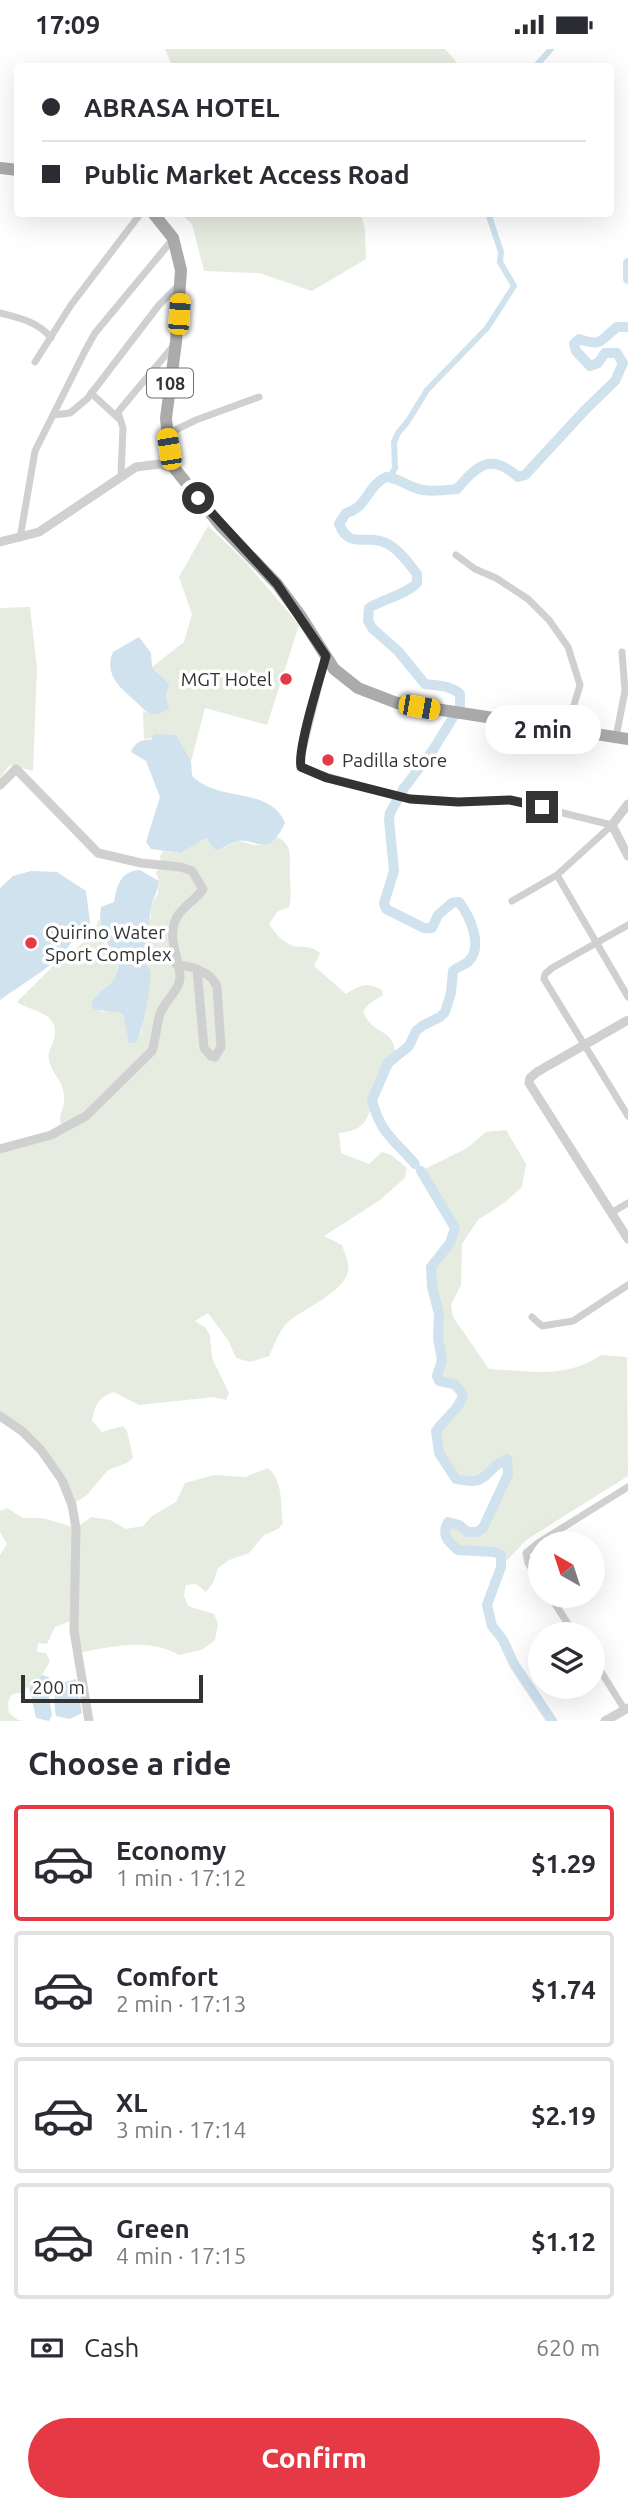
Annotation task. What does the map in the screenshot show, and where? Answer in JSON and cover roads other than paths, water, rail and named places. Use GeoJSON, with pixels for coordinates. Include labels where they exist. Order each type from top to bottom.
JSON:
{"type":"FeatureCollection","features":[{"type":"Feature","properties":{"kind":"main road","name":"108"},"geometry":{"type":"LineString","coordinates":[[156,217],[173,238],[178,254],[180,284],[176,342],[166,418],[166,434],[175,469],[220,525],[277,584],[334,669],[358,688],[397,703],[622,738]]}},
{"type":"Feature","properties":{"kind":"street"},"geometry":{"type":"LineString","coordinates":[[36,362],[71,305],[138,217]]}},
{"type":"Feature","properties":{"kind":"street"},"geometry":{"type":"LineString","coordinates":[[20,538],[35,451],[95,333],[173,238]]}},
{"type":"Feature","properties":{"kind":"street"},"geometry":{"type":"LineString","coordinates":[[54,415],[70,413],[79,407],[159,305],[180,284]]}},
{"type":"Feature","properties":{"kind":"street"},"geometry":{"type":"LineString","coordinates":[[0,313],[31,323],[51,338]]}},
{"type":"Feature","properties":{"kind":"street"},"geometry":{"type":"LineString","coordinates":[[119,418],[120,407],[176,342]]}},
{"type":"Feature","properties":{"kind":"street"},"geometry":{"type":"LineString","coordinates":[[91,393],[119,418],[123,428],[121,475]]}},
{"type":"Feature","properties":{"kind":"street"},"geometry":{"type":"LineString","coordinates":[[166,434],[259,397]]}},
{"type":"Feature","properties":{"kind":"street"},"geometry":{"type":"LineString","coordinates":[[0,542],[39,532],[135,467],[160,464],[175,469]]}},
{"type":"Feature","properties":{"kind":"street"},"geometry":{"type":"LineString","coordinates":[[456,555],[528,599],[549,620],[568,647],[580,685],[567,729]]}},
{"type":"Feature","properties":{"kind":"street"},"geometry":{"type":"LineString","coordinates":[[622,652],[625,691],[622,738]]}},
{"type":"Feature","properties":{"kind":"street"},"geometry":{"type":"LineString","coordinates":[[326,656],[300,765],[305,770],[410,799],[472,802],[510,800],[612,825],[628,856]]}},
{"type":"Feature","properties":{"kind":"street"},"geometry":{"type":"LineString","coordinates":[[0,785],[16,769],[98,853],[141,863],[181,867],[192,871],[203,889],[177,916],[173,938],[180,975],[160,1013],[152,1051],[86,1116],[51,1135],[0,1149]]}},
{"type":"Feature","properties":{"kind":"street"},"geometry":{"type":"LineString","coordinates":[[512,901],[557,874],[612,825],[628,804]]}},
{"type":"Feature","properties":{"kind":"street"},"geometry":{"type":"LineString","coordinates":[[557,874],[628,997]]}},
{"type":"Feature","properties":{"kind":"street"},"geometry":{"type":"LineString","coordinates":[[627,1114],[545,984],[544,976],[548,971],[628,925]]}},
{"type":"Feature","properties":{"kind":"street"},"geometry":{"type":"LineString","coordinates":[[176,964],[197,969],[211,977],[217,987],[221,1047],[215,1057],[204,1048],[197,969]]}},
{"type":"Feature","properties":{"kind":"street"},"geometry":{"type":"LineString","coordinates":[[628,1020],[530,1078],[530,1086],[628,1239]]}},
{"type":"Feature","properties":{"kind":"street"},"geometry":{"type":"LineString","coordinates":[[611,1213],[628,1203]]}},
{"type":"Feature","properties":{"kind":"street"},"geometry":{"type":"LineString","coordinates":[[532,1317],[542,1326],[566,1324],[628,1285]]}},
{"type":"Feature","properties":{"kind":"street"},"geometry":{"type":"LineString","coordinates":[[0,1416],[22,1431],[41,1450],[62,1480],[72,1506],[76,1528],[74,1631],[89,1721]]}},
{"type":"Feature","properties":{"kind":"street"},"geometry":{"type":"LineString","coordinates":[[557,1531],[628,1487]]}},
{"type":"Feature","properties":{"kind":"street"},"geometry":{"type":"LineString","coordinates":[[605,1677],[626,1709],[606,1721]]}},
{"type":"Feature","properties":{"kind":"water"},"geometry":{"type":"Polygon","coordinates":[[[139,637],[151,653],[152,667],[169,684],[166,696],[169,708],[157,714],[149,713],[141,707],[111,673],[113,652],[139,637]]]}},
{"type":"Feature","properties":{"kind":"water"},"geometry":{"type":"Polygon","coordinates":[[[154,734],[176,735],[191,761],[192,776],[203,784],[216,790],[256,799],[278,811],[285,823],[278,835],[272,841],[261,845],[242,841],[214,849],[206,838],[181,853],[151,849],[146,842],[160,797],[146,761],[131,752],[136,744],[151,740],[154,734]]]}},
{"type":"Feature","properties":{"kind":"water"},"geometry":{"type":"Polygon","coordinates":[[[140,870],[159,881],[143,961],[151,976],[146,1007],[136,1043],[129,1043],[123,1014],[92,1008],[92,1002],[114,980],[119,957],[105,941],[100,922],[101,907],[114,902],[118,885],[124,876],[140,870]]]}},
{"type":"Feature","properties":{"kind":"water"},"geometry":{"type":"Polygon","coordinates":[[[31,871],[57,872],[86,891],[90,922],[87,929],[78,931],[64,952],[54,961],[0,1000],[0,888],[13,876],[31,871]]]}},
{"type":"Feature","properties":{"kind":"water"},"geometry":{"type":"Polygon","coordinates":[[[42,1675],[49,1677],[52,1715],[49,1721],[36,1718],[29,1687],[42,1675]]]}},
{"type":"Feature","properties":{"kind":"water"},"geometry":{"type":"Polygon","coordinates":[[[76,1679],[82,1713],[70,1719],[56,1716],[58,1684],[76,1679]]]}},
{"type":"Feature","properties":{"kind":"waterway"},"geometry":{"type":"LineString","coordinates":[[539,63],[551,49]]}},
{"type":"Feature","properties":{"kind":"waterway"},"geometry":{"type":"LineString","coordinates":[[390,477],[395,468],[394,442],[398,433],[427,390],[487,328],[514,286],[500,262],[501,252],[489,217]]}},
{"type":"Feature","properties":{"kind":"waterway"},"geometry":{"type":"LineString","coordinates":[[628,263],[628,279]]}},
{"type":"Feature","properties":{"kind":"waterway"},"geometry":{"type":"LineString","coordinates":[[415,1164],[384,1129],[372,1100],[388,1063],[409,1046],[416,1031],[445,1012],[451,993],[453,971],[473,956],[475,940],[471,923],[459,902],[452,903],[438,915],[432,928],[424,928],[386,909],[384,903],[394,871],[389,819],[404,788],[433,750],[460,706],[460,694],[448,687],[425,684],[398,651],[373,629],[368,621],[369,608],[412,587],[417,583],[417,574],[390,545],[379,540],[348,537],[339,524],[346,513],[358,507],[386,477],[418,489],[436,491],[457,489],[471,474],[485,465],[499,465],[518,477],[525,475],[615,381],[623,363],[617,353],[605,353],[598,363],[590,366],[576,351],[574,344],[579,339],[597,342],[617,327],[628,327]]}},
{"type":"Feature","properties":{"kind":"waterway"},"geometry":{"type":"LineString","coordinates":[[421,1171],[455,1228],[450,1243],[431,1267],[432,1287],[439,1314],[438,1338],[442,1360],[437,1376],[439,1381],[454,1384],[463,1394],[456,1409],[436,1431],[439,1453],[456,1479],[481,1479],[507,1459],[508,1474],[483,1528],[477,1532],[468,1532],[459,1525],[448,1522],[445,1534],[458,1550],[494,1552],[501,1555],[501,1567],[487,1605],[492,1626],[552,1721]]}},
{"type":"Feature","properties":{"kind":"place","name":"MGT Hotel"},"geometry":{"type":"Point","coordinates":[286,679]}},
{"type":"Feature","properties":{"kind":"place","name":"Padilla store"},"geometry":{"type":"Point","coordinates":[328,760]}},
{"type":"Feature","properties":{"kind":"place","name":"Quirino Water Sport Complex"},"geometry":{"type":"Point","coordinates":[31,943]}}]}
